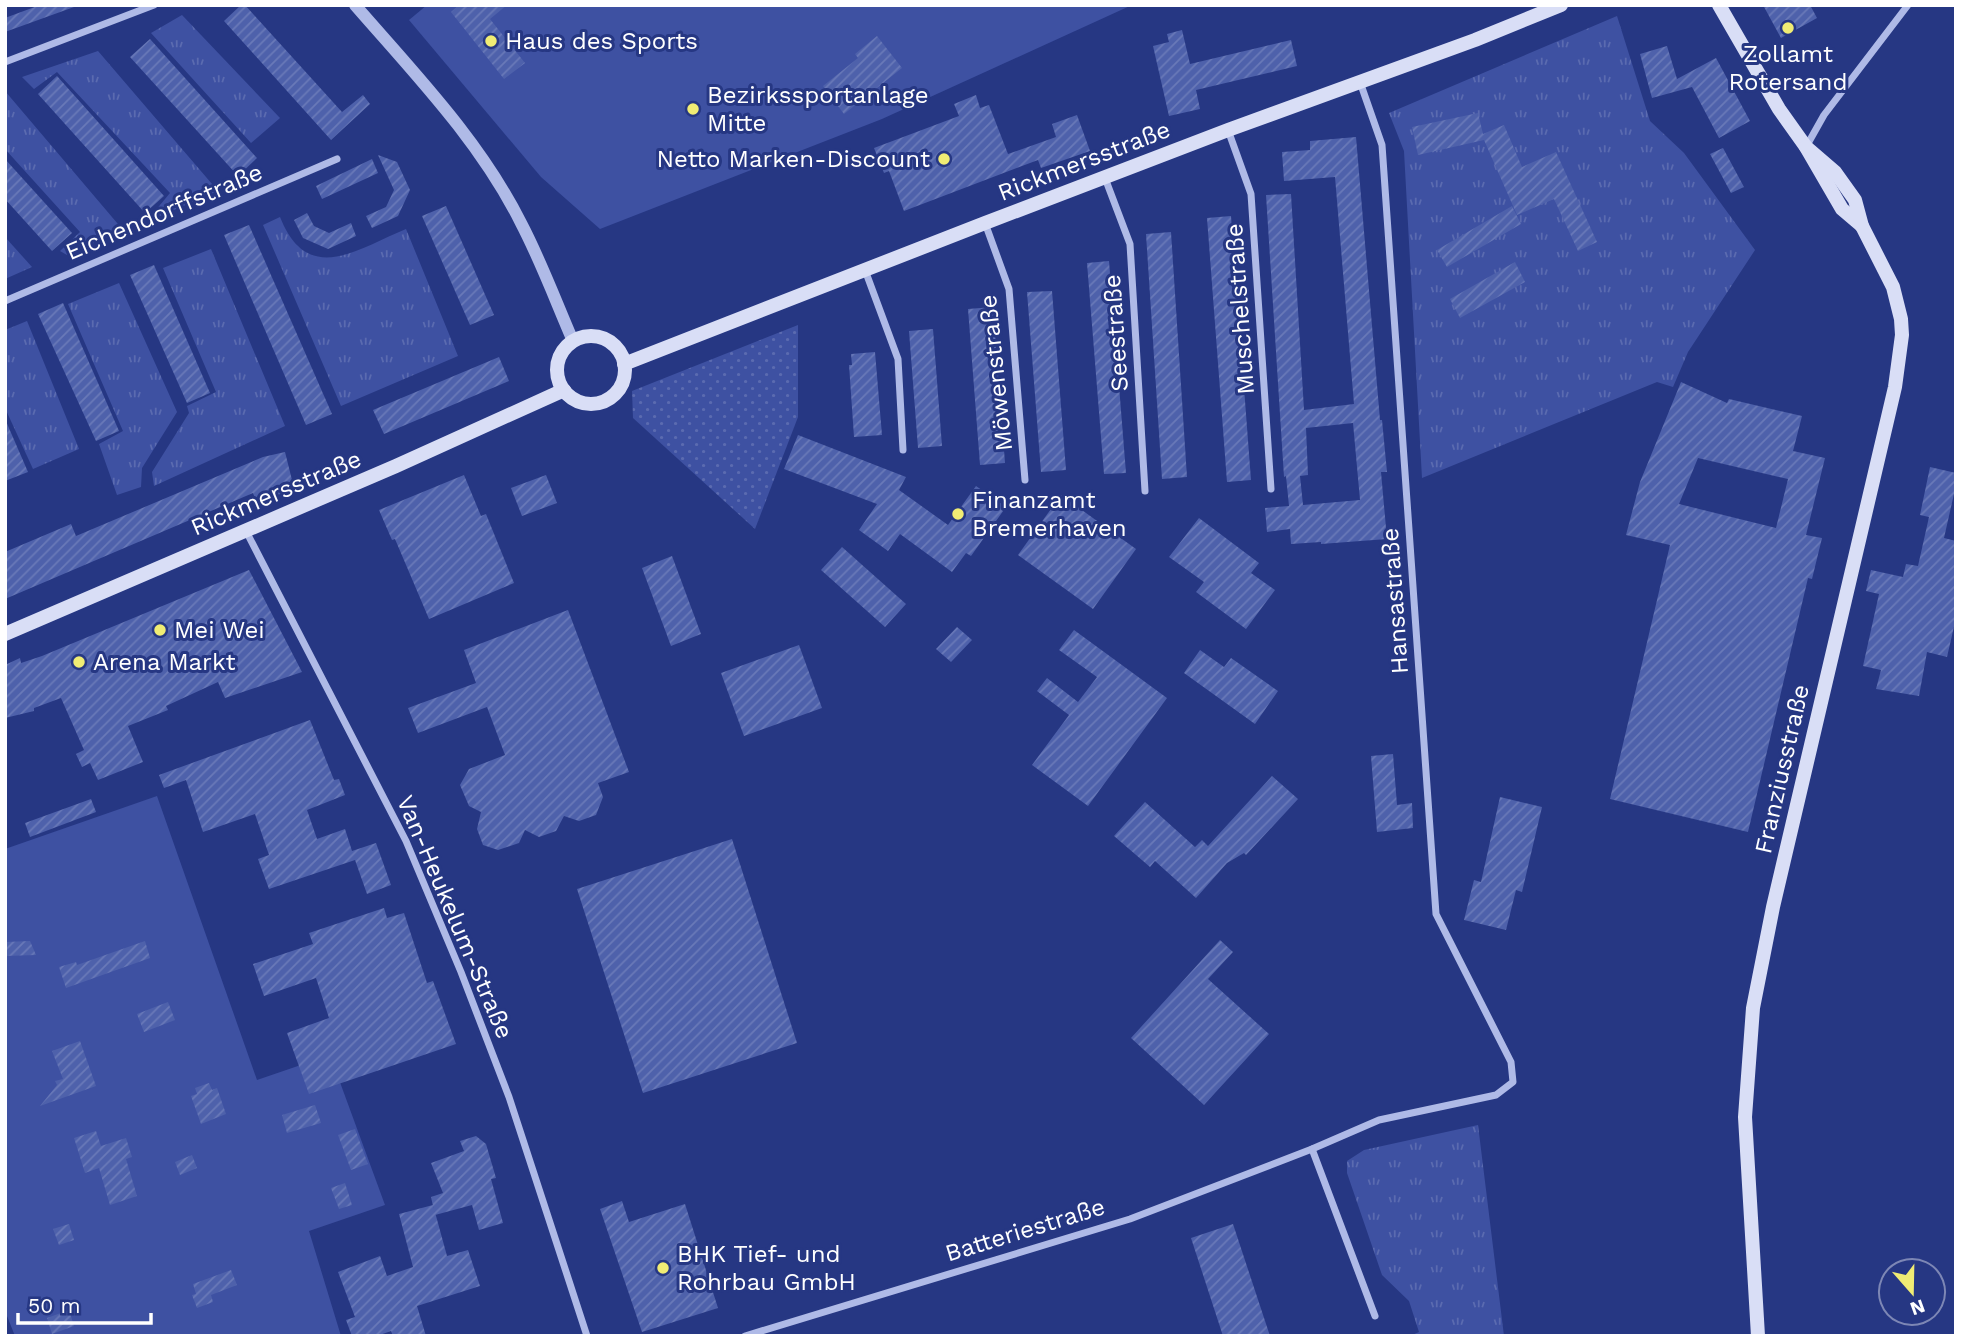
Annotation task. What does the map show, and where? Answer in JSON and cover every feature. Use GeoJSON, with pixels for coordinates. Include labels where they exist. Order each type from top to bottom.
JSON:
{"type":"FeatureCollection","features":[{"type":"Feature","properties":{"kind":"main road","name":"Rickmersstraße"},"geometry":{"type":"LineString","coordinates":[[624,365],[985,223],[1562,5]]}},
{"type":"Feature","properties":{"kind":"main road","name":"Franziusstraße"},"geometry":{"type":"LineString","coordinates":[[1719,5],[1779,109],[1806,147],[1842,180],[1855,200],[1862,226],[1896,294],[1901,319],[1901,354],[1752,1008],[1745,1117],[1758,1336]]}},
{"type":"Feature","properties":{"kind":"main road"},"geometry":{"type":"LineString","coordinates":[[589,336],[605,339],[618,349],[624,365],[622,383],[614,395],[591,404],[576,400],[564,390],[558,379],[558,363],[565,348],[573,341],[589,336]]}},
{"type":"Feature","properties":{"kind":"main road","name":"Rickmersstraße"},"geometry":{"type":"LineString","coordinates":[[5,634],[564,390]]}},
{"type":"Feature","properties":{"kind":"street"},"geometry":{"type":"LineString","coordinates":[[5,62],[154,5]]}},
{"type":"Feature","properties":{"kind":"street"},"geometry":{"type":"LineString","coordinates":[[355,5],[458,125],[487,166],[521,222],[573,341]]}},
{"type":"Feature","properties":{"kind":"street"},"geometry":{"type":"LineString","coordinates":[[1806,147],[1824,115],[1908,5]]}},
{"type":"Feature","properties":{"kind":"street","name":"Hansastraße"},"geometry":{"type":"LineString","coordinates":[[1360,81],[1381,145],[1436,914],[1511,1062],[1513,1082],[1496,1095]]}},
{"type":"Feature","properties":{"kind":"street","name":"Muschelstraße"},"geometry":{"type":"LineString","coordinates":[[1228,130],[1251,194],[1271,489]]}},
{"type":"Feature","properties":{"kind":"street","name":"Eichendorffstraße"},"geometry":{"type":"LineString","coordinates":[[5,301],[337,159]]}},
{"type":"Feature","properties":{"kind":"street","name":"Seestraße"},"geometry":{"type":"LineString","coordinates":[[1105,178],[1130,244],[1145,491]]}},
{"type":"Feature","properties":{"kind":"street","name":"Möwenstraße"},"geometry":{"type":"LineString","coordinates":[[985,223],[1009,289],[1025,480]]}},
{"type":"Feature","properties":{"kind":"street"},"geometry":{"type":"LineString","coordinates":[[865,270],[898,359],[903,450]]}},
{"type":"Feature","properties":{"kind":"street","name":"Van-Heukelum-Straße"},"geometry":{"type":"LineString","coordinates":[[246,531],[406,841],[461,972],[509,1097],[587,1336]]}},
{"type":"Feature","properties":{"kind":"street","name":"Batteriestraße"},"geometry":{"type":"LineString","coordinates":[[745,1336],[1130,1219],[1312,1149],[1379,1120],[1496,1095]]}},
{"type":"Feature","properties":{"kind":"street"},"geometry":{"type":"LineString","coordinates":[[1312,1149],[1375,1316]]}},
{"type":"Feature","properties":{"kind":"green space","name":"Bezirkssportanlage Mitte"},"geometry":{"type":"Polygon","coordinates":[[[427,5],[1132,5],[882,119],[600,229],[541,177],[409,20],[427,5]]]}},
{"type":"Feature","properties":{"kind":"green space"},"geometry":{"type":"Polygon","coordinates":[[[182,15],[280,118],[251,143],[151,33],[182,15]]]}},
{"type":"Feature","properties":{"kind":"green space"},"geometry":{"type":"Polygon","coordinates":[[[1617,16],[1650,121],[1684,153],[1755,250],[1688,352],[1673,387],[1657,382],[1422,478],[1404,151],[1389,113],[1617,16]]]}},
{"type":"Feature","properties":{"kind":"green space"},"geometry":{"type":"Polygon","coordinates":[[[98,51],[218,191],[160,216],[155,211],[170,193],[57,72],[34,89],[22,77],[98,51]]]}},
{"type":"Feature","properties":{"kind":"green space"},"geometry":{"type":"Polygon","coordinates":[[[5,91],[123,230],[67,255],[60,251],[80,232],[5,149],[5,91]]]}},
{"type":"Feature","properties":{"kind":"green space"},"geometry":{"type":"Polygon","coordinates":[[[280,217],[291,238],[305,251],[319,257],[335,257],[352,252],[406,229],[458,356],[341,406],[263,225],[280,217]]]}},
{"type":"Feature","properties":{"kind":"green space"},"geometry":{"type":"Polygon","coordinates":[[[5,237],[32,267],[5,279],[5,237]]]}},
{"type":"Feature","properties":{"kind":"green space"},"geometry":{"type":"Polygon","coordinates":[[[211,249],[285,426],[154,486],[152,472],[189,413],[187,406],[216,392],[163,268],[211,249]]]}},
{"type":"Feature","properties":{"kind":"green space"},"geometry":{"type":"Polygon","coordinates":[[[119,283],[177,412],[142,468],[141,487],[117,495],[99,444],[123,431],[68,304],[119,283]]]}},
{"type":"Feature","properties":{"kind":"green space"},"geometry":{"type":"Polygon","coordinates":[[[27,321],[79,449],[33,469],[5,408],[5,330],[27,321]]]}},
{"type":"Feature","properties":{"kind":"green space"},"geometry":{"type":"Polygon","coordinates":[[[798,325],[798,417],[755,529],[633,418],[632,391],[798,325]]]}},
{"type":"Feature","properties":{"kind":"green space"},"geometry":{"type":"Polygon","coordinates":[[[157,796],[257,1080],[330,1055],[385,1205],[309,1231],[341,1336],[15,1336],[5,1311],[5,849],[157,796]]]}},
{"type":"Feature","properties":{"kind":"green space"},"geometry":{"type":"Polygon","coordinates":[[[1478,1125],[1504,1336],[1410,1336],[1419,1332],[1409,1301],[1382,1275],[1347,1173],[1347,1161],[1364,1150],[1478,1125]]]}},
{"type":"Feature","properties":{"kind":"building"},"geometry":{"type":"Polygon","coordinates":[[[40,5],[74,7],[5,32],[5,18],[40,5]]]}},
{"type":"Feature","properties":{"kind":"building"},"geometry":{"type":"Polygon","coordinates":[[[241,5],[245,5],[342,112],[363,95],[370,104],[331,140],[224,21],[241,5]]]}},
{"type":"Feature","properties":{"kind":"building","name":"Haus des Sports"},"geometry":{"type":"Polygon","coordinates":[[[459,5],[507,5],[490,19],[525,63],[504,79],[451,12],[459,5]]]}},
{"type":"Feature","properties":{"kind":"building","name":"Zollamt Rotersand"},"geometry":{"type":"Polygon","coordinates":[[[1763,5],[1810,5],[1817,18],[1781,38],[1763,5]]]}},
{"type":"Feature","properties":{"kind":"building"},"geometry":{"type":"Polygon","coordinates":[[[1182,30],[1190,64],[1291,40],[1297,66],[1196,90],[1200,109],[1169,116],[1153,46],[1169,42],[1167,34],[1182,30]]]}},
{"type":"Feature","properties":{"kind":"building"},"geometry":{"type":"Polygon","coordinates":[[[877,36],[902,68],[844,114],[823,86],[858,58],[855,54],[877,36]]]}},
{"type":"Feature","properties":{"kind":"building"},"geometry":{"type":"Polygon","coordinates":[[[150,39],[257,158],[238,176],[130,57],[150,39]]]}},
{"type":"Feature","properties":{"kind":"building"},"geometry":{"type":"Polygon","coordinates":[[[1667,46],[1677,79],[1716,58],[1750,121],[1719,138],[1692,87],[1652,98],[1640,54],[1667,46]]]}},
{"type":"Feature","properties":{"kind":"building"},"geometry":{"type":"Polygon","coordinates":[[[57,76],[164,196],[145,213],[38,94],[57,76]]]}},
{"type":"Feature","properties":{"kind":"building","name":"Netto Marken-Discount"},"geometry":{"type":"Polygon","coordinates":[[[976,95],[980,108],[989,105],[1008,154],[1056,137],[1052,124],[1077,115],[1090,151],[1041,168],[1038,160],[904,211],[889,171],[884,173],[874,148],[959,116],[954,104],[976,95]]]}},
{"type":"Feature","properties":{"kind":"building"},"geometry":{"type":"Polygon","coordinates":[[[1478,113],[1483,134],[1504,125],[1522,167],[1556,152],[1597,242],[1578,251],[1554,199],[1517,215],[1484,140],[1418,155],[1412,127],[1478,113]]]}},
{"type":"Feature","properties":{"kind":"building"},"geometry":{"type":"Polygon","coordinates":[[[1356,137],[1380,420],[1387,472],[1381,472],[1387,539],[1291,544],[1290,529],[1267,532],[1265,508],[1289,506],[1286,476],[1284,477],[1266,195],[1291,194],[1304,410],[1354,404],[1335,177],[1284,181],[1282,152],[1310,150],[1310,141],[1356,137]],[[1353,423],[1306,428],[1308,475],[1300,476],[1303,505],[1360,500],[1353,423]]]}},
{"type":"Feature","properties":{"kind":"building"},"geometry":{"type":"Polygon","coordinates":[[[1723,148],[1744,187],[1731,193],[1710,154],[1723,148]]]}},
{"type":"Feature","properties":{"kind":"building"},"geometry":{"type":"Polygon","coordinates":[[[378,155],[397,162],[410,190],[398,216],[372,228],[366,216],[386,207],[394,190],[378,155]]]}},
{"type":"Feature","properties":{"kind":"building"},"geometry":{"type":"Polygon","coordinates":[[[5,159],[72,233],[52,251],[5,199],[5,159]]]}},
{"type":"Feature","properties":{"kind":"building"},"geometry":{"type":"Polygon","coordinates":[[[372,159],[378,173],[322,199],[316,186],[372,159]]]}},
{"type":"Feature","properties":{"kind":"building"},"geometry":{"type":"Polygon","coordinates":[[[446,206],[494,315],[470,325],[422,216],[446,206]]]}},
{"type":"Feature","properties":{"kind":"building"},"geometry":{"type":"Polygon","coordinates":[[[1512,206],[1521,224],[1447,267],[1437,250],[1512,206]]]}},
{"type":"Feature","properties":{"kind":"building"},"geometry":{"type":"Polygon","coordinates":[[[307,213],[314,226],[329,233],[351,223],[356,236],[328,249],[303,238],[294,220],[307,213]]]}},
{"type":"Feature","properties":{"kind":"building"},"geometry":{"type":"Polygon","coordinates":[[[1231,216],[1251,480],[1227,482],[1207,218],[1231,216]]]}},
{"type":"Feature","properties":{"kind":"building"},"geometry":{"type":"Polygon","coordinates":[[[249,225],[332,414],[306,425],[224,235],[249,225]]]}},
{"type":"Feature","properties":{"kind":"building"},"geometry":{"type":"Polygon","coordinates":[[[1171,232],[1187,477],[1162,479],[1146,234],[1171,232]]]}},
{"type":"Feature","properties":{"kind":"building"},"geometry":{"type":"Polygon","coordinates":[[[1109,261],[1126,473],[1104,474],[1087,263],[1109,261]]]}},
{"type":"Feature","properties":{"kind":"building"},"geometry":{"type":"Polygon","coordinates":[[[1515,262],[1525,282],[1460,318],[1450,299],[1515,262]]]}},
{"type":"Feature","properties":{"kind":"building"},"geometry":{"type":"Polygon","coordinates":[[[154,265],[210,393],[187,403],[130,275],[154,265]]]}},
{"type":"Feature","properties":{"kind":"building"},"geometry":{"type":"Polygon","coordinates":[[[1052,291],[1066,470],[1041,472],[1027,292],[1052,291]]]}},
{"type":"Feature","properties":{"kind":"building"},"geometry":{"type":"Polygon","coordinates":[[[63,303],[119,431],[96,441],[38,314],[63,303]]]}},
{"type":"Feature","properties":{"kind":"building"},"geometry":{"type":"Polygon","coordinates":[[[993,307],[1005,463],[980,465],[968,309],[993,307]]]}},
{"type":"Feature","properties":{"kind":"building"},"geometry":{"type":"Polygon","coordinates":[[[933,329],[942,446],[918,448],[909,331],[933,329]]]}},
{"type":"Feature","properties":{"kind":"building"},"geometry":{"type":"Polygon","coordinates":[[[875,352],[882,435],[854,437],[849,365],[852,365],[851,354],[875,352]]]}},
{"type":"Feature","properties":{"kind":"building"},"geometry":{"type":"Polygon","coordinates":[[[499,357],[509,381],[384,434],[373,410],[499,357]]]}},
{"type":"Feature","properties":{"kind":"building"},"geometry":{"type":"Polygon","coordinates":[[[1681,382],[1727,403],[1729,399],[1802,416],[1793,451],[1825,458],[1806,535],[1822,538],[1812,579],[1808,578],[1748,832],[1610,799],[1670,545],[1626,535],[1640,482],[1681,382]],[[1698,458],[1679,504],[1776,528],[1788,479],[1698,458]]]}},
{"type":"Feature","properties":{"kind":"building"},"geometry":{"type":"Polygon","coordinates":[[[5,419],[28,472],[5,481],[5,419]]]}},
{"type":"Feature","properties":{"kind":"building"},"geometry":{"type":"Polygon","coordinates":[[[798,435],[906,477],[899,490],[948,525],[976,486],[1006,507],[971,556],[966,553],[952,572],[900,534],[888,551],[859,530],[877,504],[784,469],[798,435]]]}},
{"type":"Feature","properties":{"kind":"building"},"geometry":{"type":"Polygon","coordinates":[[[285,452],[294,488],[257,504],[253,493],[5,599],[5,552],[71,524],[76,536],[263,457],[285,452]]]}},
{"type":"Feature","properties":{"kind":"building"},"geometry":{"type":"Polygon","coordinates":[[[1930,467],[1956,473],[1956,485],[1944,538],[1956,541],[1956,618],[1947,657],[1927,652],[1919,696],[1876,689],[1881,670],[1863,666],[1879,594],[1866,591],[1871,570],[1903,577],[1906,564],[1918,566],[1929,517],[1920,515],[1930,467]]]}},
{"type":"Feature","properties":{"kind":"building"},"geometry":{"type":"Polygon","coordinates":[[[464,475],[481,516],[486,514],[514,583],[429,619],[395,539],[392,540],[379,510],[464,475]]]}},
{"type":"Feature","properties":{"kind":"building"},"geometry":{"type":"Polygon","coordinates":[[[546,475],[557,503],[522,516],[511,488],[546,475]]]}},
{"type":"Feature","properties":{"kind":"building"},"geometry":{"type":"Polygon","coordinates":[[[1061,495],[1136,549],[1093,609],[1018,555],[1061,495]]]}},
{"type":"Feature","properties":{"kind":"building"},"geometry":{"type":"Polygon","coordinates":[[[1199,518],[1259,563],[1251,573],[1275,590],[1246,629],[1196,592],[1204,582],[1169,557],[1199,518]]]}},
{"type":"Feature","properties":{"kind":"building"},"geometry":{"type":"Polygon","coordinates":[[[842,547],[906,604],[885,627],[821,570],[842,547]]]}},
{"type":"Feature","properties":{"kind":"building"},"geometry":{"type":"Polygon","coordinates":[[[672,556],[701,634],[671,646],[642,568],[672,556]]]}},
{"type":"Feature","properties":{"kind":"building"},"geometry":{"type":"Polygon","coordinates":[[[249,570],[302,672],[225,698],[218,682],[166,706],[168,710],[128,726],[143,762],[98,780],[90,763],[82,767],[76,754],[84,750],[61,698],[34,708],[34,711],[5,718],[5,665],[20,658],[21,663],[42,656],[249,570]]]}},
{"type":"Feature","properties":{"kind":"building"},"geometry":{"type":"Polygon","coordinates":[[[568,610],[629,772],[598,783],[603,797],[596,815],[579,821],[564,816],[556,831],[539,837],[525,830],[519,843],[498,850],[483,845],[477,829],[481,812],[469,806],[460,785],[469,769],[505,755],[487,707],[418,733],[408,708],[476,683],[464,650],[568,610]]]}},
{"type":"Feature","properties":{"kind":"building"},"geometry":{"type":"Polygon","coordinates":[[[957,627],[972,640],[951,662],[936,649],[957,627]]]}},
{"type":"Feature","properties":{"kind":"building"},"geometry":{"type":"Polygon","coordinates":[[[1074,630],[1167,698],[1088,806],[1032,765],[1069,715],[1037,691],[1047,678],[1078,702],[1097,677],[1059,650],[1074,630]]]}},
{"type":"Feature","properties":{"kind":"building"},"geometry":{"type":"Polygon","coordinates":[[[799,645],[822,708],[744,736],[721,673],[799,645]]]}},
{"type":"Feature","properties":{"kind":"building"},"geometry":{"type":"Polygon","coordinates":[[[1200,650],[1224,667],[1231,658],[1278,691],[1255,724],[1184,673],[1200,650]]]}},
{"type":"Feature","properties":{"kind":"building"},"geometry":{"type":"Polygon","coordinates":[[[310,720],[334,780],[339,779],[345,795],[307,810],[317,839],[345,829],[352,851],[376,843],[391,885],[367,894],[355,860],[269,889],[258,859],[269,855],[255,814],[203,832],[186,780],[164,788],[159,775],[310,720]]]}},
{"type":"Feature","properties":{"kind":"building"},"geometry":{"type":"Polygon","coordinates":[[[1393,754],[1397,805],[1412,803],[1413,828],[1377,832],[1371,756],[1393,754]]]}},
{"type":"Feature","properties":{"kind":"building"},"geometry":{"type":"Polygon","coordinates":[[[1272,776],[1298,799],[1246,855],[1244,853],[1227,863],[1196,898],[1155,861],[1150,867],[1114,836],[1145,802],[1195,847],[1202,840],[1208,846],[1272,776]]]}},
{"type":"Feature","properties":{"kind":"building"},"geometry":{"type":"Polygon","coordinates":[[[1500,797],[1542,807],[1522,892],[1516,890],[1506,930],[1464,920],[1474,880],[1481,882],[1500,797]]]}},
{"type":"Feature","properties":{"kind":"building"},"geometry":{"type":"Polygon","coordinates":[[[91,799],[96,812],[30,837],[25,823],[91,799]]]}},
{"type":"Feature","properties":{"kind":"building"},"geometry":{"type":"Polygon","coordinates":[[[732,839],[797,1043],[643,1093],[577,889],[732,839]]]}},
{"type":"Feature","properties":{"kind":"building"},"geometry":{"type":"Polygon","coordinates":[[[384,908],[387,918],[404,913],[427,983],[433,981],[456,1044],[309,1094],[287,1033],[329,1018],[316,978],[264,996],[253,964],[313,944],[309,933],[384,908]]]}},
{"type":"Feature","properties":{"kind":"building"},"geometry":{"type":"Polygon","coordinates":[[[1220,940],[1233,952],[1208,979],[1269,1034],[1204,1105],[1131,1038],[1220,940]]]}},
{"type":"Feature","properties":{"kind":"building"},"geometry":{"type":"Polygon","coordinates":[[[30,941],[36,955],[5,956],[5,942],[30,941]]]}},
{"type":"Feature","properties":{"kind":"building"},"geometry":{"type":"Polygon","coordinates":[[[145,941],[150,958],[66,988],[59,967],[76,962],[77,965],[145,941]]]}},
{"type":"Feature","properties":{"kind":"building"},"geometry":{"type":"Polygon","coordinates":[[[168,1002],[175,1020],[144,1032],[137,1014],[168,1002]]]}},
{"type":"Feature","properties":{"kind":"building"},"geometry":{"type":"Polygon","coordinates":[[[80,1041],[96,1086],[40,1106],[57,1085],[55,1081],[63,1079],[52,1051],[80,1041]]]}},
{"type":"Feature","properties":{"kind":"building"},"geometry":{"type":"Polygon","coordinates":[[[209,1083],[212,1090],[217,1088],[226,1114],[201,1124],[191,1096],[197,1094],[195,1088],[209,1083]]]}},
{"type":"Feature","properties":{"kind":"building"},"geometry":{"type":"Polygon","coordinates":[[[315,1105],[321,1123],[287,1133],[282,1115],[315,1105]]]}},
{"type":"Feature","properties":{"kind":"building"},"geometry":{"type":"Polygon","coordinates":[[[355,1129],[368,1164],[351,1170],[338,1135],[355,1129]]]}},
{"type":"Feature","properties":{"kind":"building"},"geometry":{"type":"Polygon","coordinates":[[[96,1131],[101,1146],[126,1138],[132,1157],[126,1159],[137,1196],[110,1205],[99,1168],[85,1173],[74,1138],[96,1131]]]}},
{"type":"Feature","properties":{"kind":"building"},"geometry":{"type":"Polygon","coordinates":[[[476,1136],[486,1144],[496,1178],[491,1179],[503,1223],[479,1230],[472,1205],[435,1215],[431,1197],[443,1193],[431,1163],[464,1151],[460,1141],[476,1136]]]}},
{"type":"Feature","properties":{"kind":"building"},"geometry":{"type":"Polygon","coordinates":[[[192,1155],[197,1168],[180,1175],[175,1162],[192,1155]]]}},
{"type":"Feature","properties":{"kind":"building"},"geometry":{"type":"Polygon","coordinates":[[[345,1183],[352,1205],[339,1209],[331,1188],[345,1183]]]}},
{"type":"Feature","properties":{"kind":"building","name":"BHK Tief- und Rohrbau GmbH"},"geometry":{"type":"Polygon","coordinates":[[[622,1201],[629,1222],[685,1204],[718,1308],[642,1332],[600,1209],[622,1201]]]}},
{"type":"Feature","properties":{"kind":"building"},"geometry":{"type":"Polygon","coordinates":[[[433,1205],[447,1256],[468,1250],[480,1286],[417,1306],[426,1336],[393,1336],[391,1331],[377,1336],[352,1336],[346,1320],[355,1317],[338,1272],[380,1256],[387,1276],[413,1267],[399,1214],[433,1205]]]}},
{"type":"Feature","properties":{"kind":"building"},"geometry":{"type":"Polygon","coordinates":[[[69,1224],[74,1240],[59,1245],[53,1229],[69,1224]]]}},
{"type":"Feature","properties":{"kind":"building"},"geometry":{"type":"Polygon","coordinates":[[[1233,1224],[1270,1336],[1223,1336],[1191,1238],[1233,1224]]]}},
{"type":"Feature","properties":{"kind":"building"},"geometry":{"type":"Polygon","coordinates":[[[231,1270],[237,1285],[211,1295],[213,1302],[197,1308],[192,1295],[196,1294],[193,1284],[231,1270]]]}},
{"type":"Feature","properties":{"kind":"building"},"geometry":{"type":"Polygon","coordinates":[[[69,1310],[74,1326],[52,1334],[47,1318],[69,1310]]]}},
{"type":"Feature","properties":{"kind":"place","name":"Zollamt Rotersand"},"geometry":{"type":"Point","coordinates":[1788,28]}},
{"type":"Feature","properties":{"kind":"place","name":"Haus des Sports"},"geometry":{"type":"Point","coordinates":[491,41]}},
{"type":"Feature","properties":{"kind":"place","name":"Bezirkssportanlage Mitte"},"geometry":{"type":"Point","coordinates":[693,109]}},
{"type":"Feature","properties":{"kind":"place","name":"Netto Marken-Discount"},"geometry":{"type":"Point","coordinates":[944,159]}},
{"type":"Feature","properties":{"kind":"place","name":"Finanzamt Bremerhaven"},"geometry":{"type":"Point","coordinates":[958,514]}},
{"type":"Feature","properties":{"kind":"place","name":"Mei Wei"},"geometry":{"type":"Point","coordinates":[160,630]}},
{"type":"Feature","properties":{"kind":"place","name":"Arena Markt"},"geometry":{"type":"Point","coordinates":[79,662]}},
{"type":"Feature","properties":{"kind":"place","name":"BHK Tief- und Rohrbau GmbH"},"geometry":{"type":"Point","coordinates":[663,1268]}}]}
